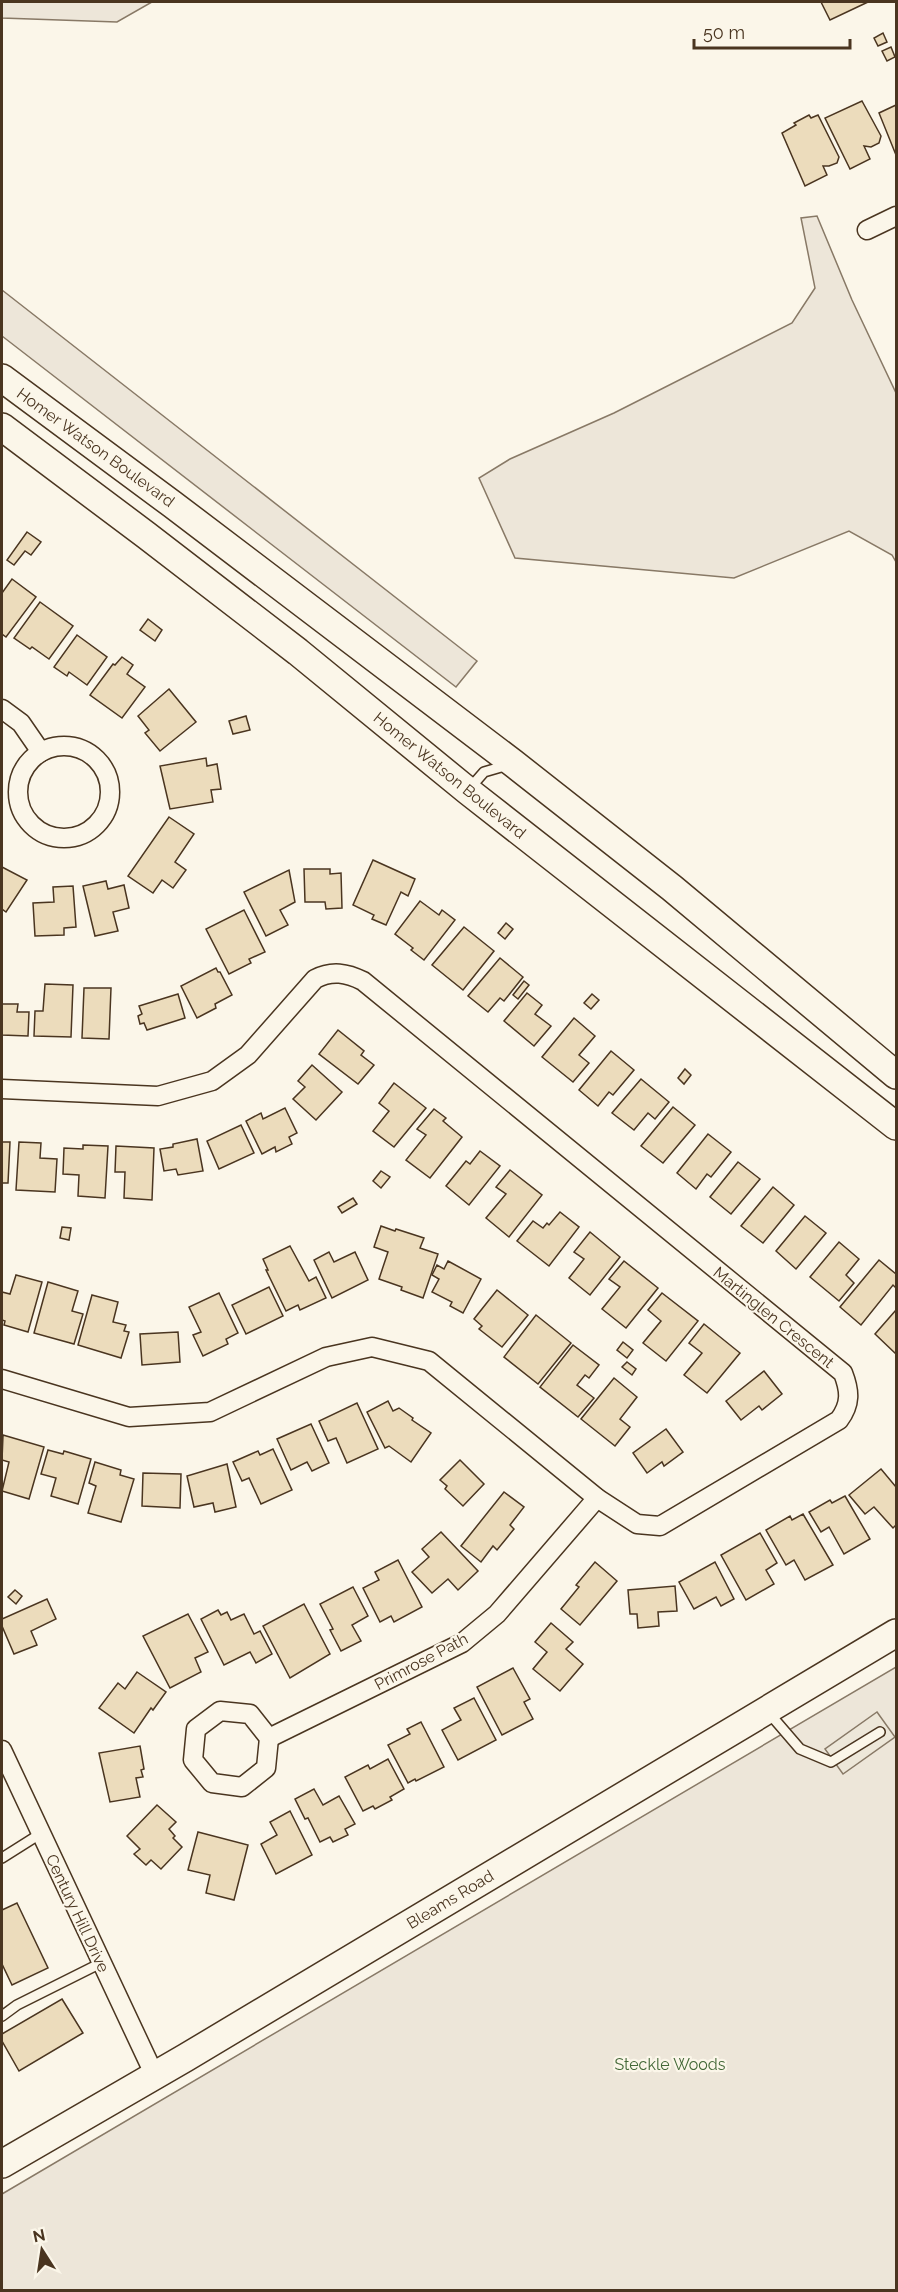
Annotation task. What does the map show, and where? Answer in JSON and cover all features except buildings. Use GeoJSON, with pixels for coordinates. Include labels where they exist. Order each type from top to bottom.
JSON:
{"type":"FeatureCollection","features":[{"type":"Feature","properties":{"kind":"main road","name":"Homer Watson Boulevard"},"geometry":{"type":"LineString","coordinates":[[2,378],[513,763],[672,888],[897,1076]]}},
{"type":"Feature","properties":{"kind":"main road","name":"Homer Watson Boulevard"},"geometry":{"type":"LineString","coordinates":[[2,427],[298,652],[468,790],[897,1126]]}},
{"type":"Feature","properties":{"kind":"main road","name":"Bleams Road"},"geometry":{"type":"LineString","coordinates":[[2,2164],[154,2076],[897,1632]]}},
{"type":"Feature","properties":{"kind":"street"},"geometry":{"type":"LineString","coordinates":[[867,230],[897,216]]}},
{"type":"Feature","properties":{"kind":"street"},"geometry":{"type":"LineString","coordinates":[[2,709],[21,723],[41,752]]}},
{"type":"Feature","properties":{"kind":"street"},"geometry":{"type":"LineString","coordinates":[[60,746],[76,747],[92,754],[103,766],[109,780],[111,796],[99,823],[89,832],[74,837],[60,838],[44,834],[32,825],[22,812],[18,795],[20,779],[29,762],[41,752],[60,746]]}},
{"type":"Feature","properties":{"kind":"street","name":"Martinglen Crescent"},"geometry":{"type":"LineString","coordinates":[[2,1089],[158,1096],[212,1081],[248,1055],[315,979],[325,974],[348,973],[363,981],[843,1373],[848,1386],[849,1400],[846,1411],[839,1420],[660,1526],[637,1524],[597,1498],[429,1361],[372,1347],[326,1357],[210,1412],[129,1417],[2,1379]]}},
{"type":"Feature","properties":{"kind":"street","name":"Primrose Path"},"geometry":{"type":"LineString","coordinates":[[269,1738],[462,1643],[497,1614],[597,1498]]}},
{"type":"Feature","properties":{"kind":"street"},"geometry":{"type":"LineString","coordinates":[[220,1711],[250,1714],[269,1738],[266,1768],[242,1787],[212,1784],[193,1760],[196,1730],[220,1711]]}},
{"type":"Feature","properties":{"kind":"street","name":"Century Hill Drive"},"geometry":{"type":"LineString","coordinates":[[2,1750],[154,2076]]}},
{"type":"Feature","properties":{"kind":"lane"},"geometry":{"type":"LineString","coordinates":[[468,790],[484,772],[513,763]]}},
{"type":"Feature","properties":{"kind":"lane"},"geometry":{"type":"LineString","coordinates":[[766,1709],[800,1749],[831,1762],[880,1732]]}},
{"type":"Feature","properties":{"kind":"lane"},"geometry":{"type":"LineString","coordinates":[[2,1858],[40,1834]]}},
{"type":"Feature","properties":{"kind":"lane"},"geometry":{"type":"LineString","coordinates":[[2,2016],[16,2005],[101,1963]]}},
{"type":"Feature","properties":{"kind":"green space"},"geometry":{"type":"Polygon","coordinates":[[[2,2],[152,2],[117,22],[2,18],[2,2]]]}},
{"type":"Feature","properties":{"kind":"green space"},"geometry":{"type":"Polygon","coordinates":[[[817,216],[852,300],[896,393],[896,562],[892,555],[849,531],[734,578],[515,558],[479,478],[510,459],[614,413],[792,323],[815,288],[801,218],[817,216]]]}},
{"type":"Feature","properties":{"kind":"green space"},"geometry":{"type":"Polygon","coordinates":[[[2,290],[477,661],[456,687],[2,336],[2,290]]]}},
{"type":"Feature","properties":{"kind":"green space","name":"Steckle Woods"},"geometry":{"type":"Polygon","coordinates":[[[896,1667],[896,2290],[2,2290],[2,2194],[896,1667]]]}},
{"type":"Feature","properties":{"kind":"shaded area"},"geometry":{"type":"Polygon","coordinates":[[[877,1712],[895,1737],[843,1774],[825,1749],[877,1712]]]}}]}
